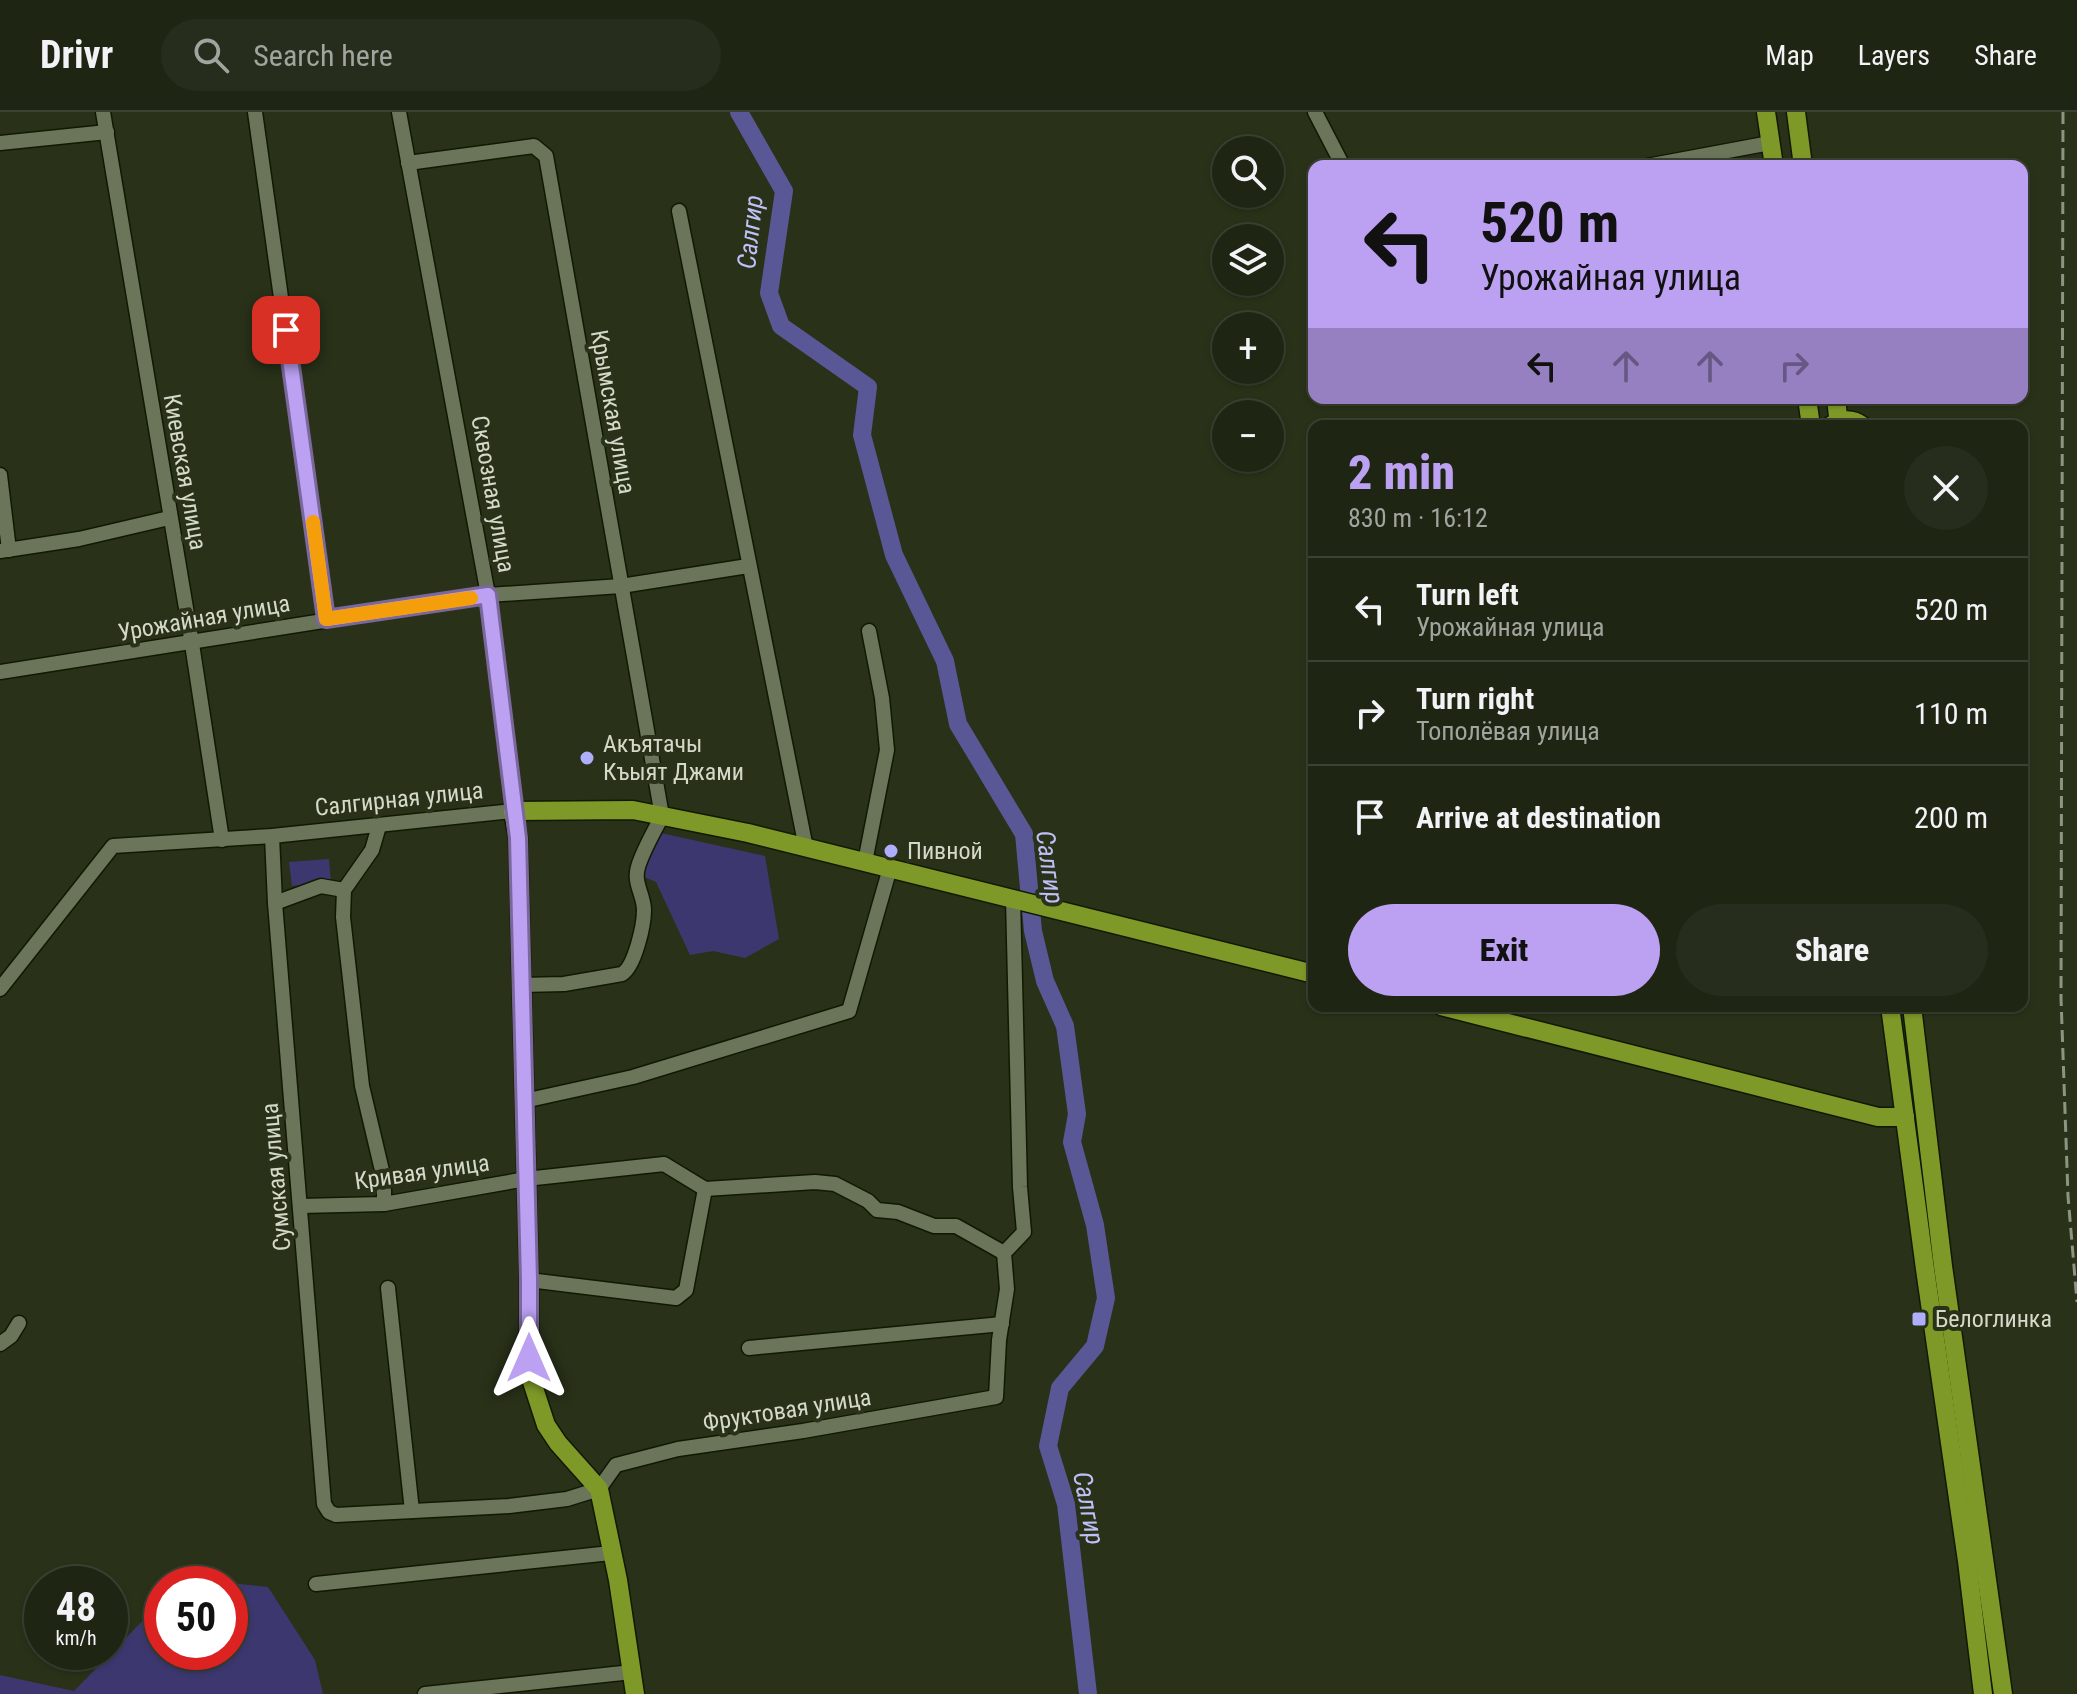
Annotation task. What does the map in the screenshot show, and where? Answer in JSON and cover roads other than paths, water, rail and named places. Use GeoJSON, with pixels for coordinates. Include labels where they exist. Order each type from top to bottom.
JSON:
{"type":"FeatureCollection","features":[{"type":"Feature","properties":{"kind":"main road"},"geometry":{"type":"LineString","coordinates":[[1766,112],[1773,160]]}},
{"type":"Feature","properties":{"kind":"main road"},"geometry":{"type":"LineString","coordinates":[[1796,112],[1802,160]]}},
{"type":"Feature","properties":{"kind":"main road","name":"Салгирная улица"},"geometry":{"type":"LineString","coordinates":[[513,811],[633,810],[1015,898],[1308,972]]}},
{"type":"Feature","properties":{"kind":"main road","name":"Сквозная улица"},"geometry":{"type":"LineString","coordinates":[[513,811],[518,838],[529,1358],[537,1403],[546,1425],[599,1489]]}},
{"type":"Feature","properties":{"kind":"main road"},"geometry":{"type":"LineString","coordinates":[[1465,1012],[1878,1117],[1905,1117]]}},
{"type":"Feature","properties":{"kind":"main road"},"geometry":{"type":"LineString","coordinates":[[1891,1012],[1983,1694]]}},
{"type":"Feature","properties":{"kind":"main road"},"geometry":{"type":"LineString","coordinates":[[1913,1012],[1943,1266],[2003,1694]]}},
{"type":"Feature","properties":{"kind":"main road"},"geometry":{"type":"LineString","coordinates":[[599,1489],[618,1580],[635,1694]]}},
{"type":"Feature","properties":{"kind":"street","name":"Киевская улица"},"geometry":{"type":"LineString","coordinates":[[103,112],[222,840]]}},
{"type":"Feature","properties":{"kind":"street"},"geometry":{"type":"LineString","coordinates":[[255,112],[326,619]]}},
{"type":"Feature","properties":{"kind":"street","name":"Сквозная улица"},"geometry":{"type":"LineString","coordinates":[[399,112],[488,595],[513,811]]}},
{"type":"Feature","properties":{"kind":"street"},"geometry":{"type":"LineString","coordinates":[[1315,112],[1340,160]]}},
{"type":"Feature","properties":{"kind":"street"},"geometry":{"type":"LineString","coordinates":[[0,143],[107,132]]}},
{"type":"Feature","properties":{"kind":"street"},"geometry":{"type":"LineString","coordinates":[[1679,160],[1770,143]]}},
{"type":"Feature","properties":{"kind":"street","name":"Крымская улица"},"geometry":{"type":"LineString","coordinates":[[408,163],[534,146],[546,156],[662,816]]}},
{"type":"Feature","properties":{"kind":"street"},"geometry":{"type":"LineString","coordinates":[[679,211],[806,848]]}},
{"type":"Feature","properties":{"kind":"street"},"geometry":{"type":"LineString","coordinates":[[0,475],[4,550],[79,539],[169,518]]}},
{"type":"Feature","properties":{"kind":"street","name":"Урожайная улица"},"geometry":{"type":"LineString","coordinates":[[0,672],[488,595],[621,586],[748,566]]}},
{"type":"Feature","properties":{"kind":"street"},"geometry":{"type":"LineString","coordinates":[[865,862],[887,750],[882,698],[869,631]]}},
{"type":"Feature","properties":{"kind":"street","name":"Салгирная улица"},"geometry":{"type":"LineString","coordinates":[[0,989],[113,846],[272,836],[513,811]]}},
{"type":"Feature","properties":{"kind":"street"},"geometry":{"type":"LineString","coordinates":[[521,985],[564,984],[627,971],[632,962],[644,908],[636,880],[638,866],[662,816]]}},
{"type":"Feature","properties":{"kind":"street"},"geometry":{"type":"LineString","coordinates":[[379,826],[372,850],[344,890],[343,917],[362,1086],[384,1179],[384,1204]]}},
{"type":"Feature","properties":{"kind":"street","name":"Сумская улица"},"geometry":{"type":"LineString","coordinates":[[272,836],[324,1504],[329,1512],[336,1515],[412,1511]]}},
{"type":"Feature","properties":{"kind":"street"},"geometry":{"type":"LineString","coordinates":[[524,1101],[633,1077],[849,1011],[890,868]]}},
{"type":"Feature","properties":{"kind":"street"},"geometry":{"type":"LineString","coordinates":[[275,903],[321,886],[344,890]]}},
{"type":"Feature","properties":{"kind":"street"},"geometry":{"type":"LineString","coordinates":[[749,1348],[1002,1324],[1007,1289],[1004,1253],[1024,1232],[1020,1187],[1015,898]]}},
{"type":"Feature","properties":{"kind":"street","name":"Кривая улица"},"geometry":{"type":"LineString","coordinates":[[300,1206],[384,1204],[526,1179],[664,1164],[705,1189]]}},
{"type":"Feature","properties":{"kind":"street"},"geometry":{"type":"LineString","coordinates":[[529,1280],[676,1298],[686,1290],[705,1189],[815,1182],[835,1184],[868,1201],[877,1210],[898,1212],[934,1226],[956,1226],[1004,1253]]}},
{"type":"Feature","properties":{"kind":"street"},"geometry":{"type":"LineString","coordinates":[[388,1288],[412,1511],[509,1506],[567,1499],[599,1489]]}},
{"type":"Feature","properties":{"kind":"street"},"geometry":{"type":"LineString","coordinates":[[0,1344],[11,1336],[19,1323]]}},
{"type":"Feature","properties":{"kind":"street","name":"Фруктовая улица"},"geometry":{"type":"LineString","coordinates":[[599,1489],[616,1465],[678,1449],[803,1431],[996,1397],[1002,1324]]}},
{"type":"Feature","properties":{"kind":"street"},"geometry":{"type":"LineString","coordinates":[[316,1584],[611,1553]]}},
{"type":"Feature","properties":{"kind":"street"},"geometry":{"type":"LineString","coordinates":[[425,1694],[632,1672]]}},
{"type":"Feature","properties":{"kind":"waterway","name":"Салгир"},"geometry":{"type":"LineString","coordinates":[[739,112],[784,191],[769,293],[781,326],[868,387],[862,435],[894,555],[945,661],[958,724],[1024,834],[1033,931],[1045,981],[1065,1026],[1077,1114],[1072,1142],[1095,1225],[1106,1298],[1095,1346],[1060,1388],[1048,1446],[1066,1504],[1088,1694]]}},
{"type":"Feature","properties":{"kind":"railway"},"geometry":{"type":"LineString","coordinates":[[2063,112],[2061,998],[2068,1196],[2077,1302]]}},
{"type":"Feature","properties":{"kind":"place","name":"Акъятачы Къыят Джами"},"geometry":{"type":"Point","coordinates":[587,758]}},
{"type":"Feature","properties":{"kind":"place","name":"Пивной"},"geometry":{"type":"Point","coordinates":[891,851]}},
{"type":"Feature","properties":{"kind":"place","name":"Белоглинка"},"geometry":{"type":"Point","coordinates":[1919,1319]}}]}
